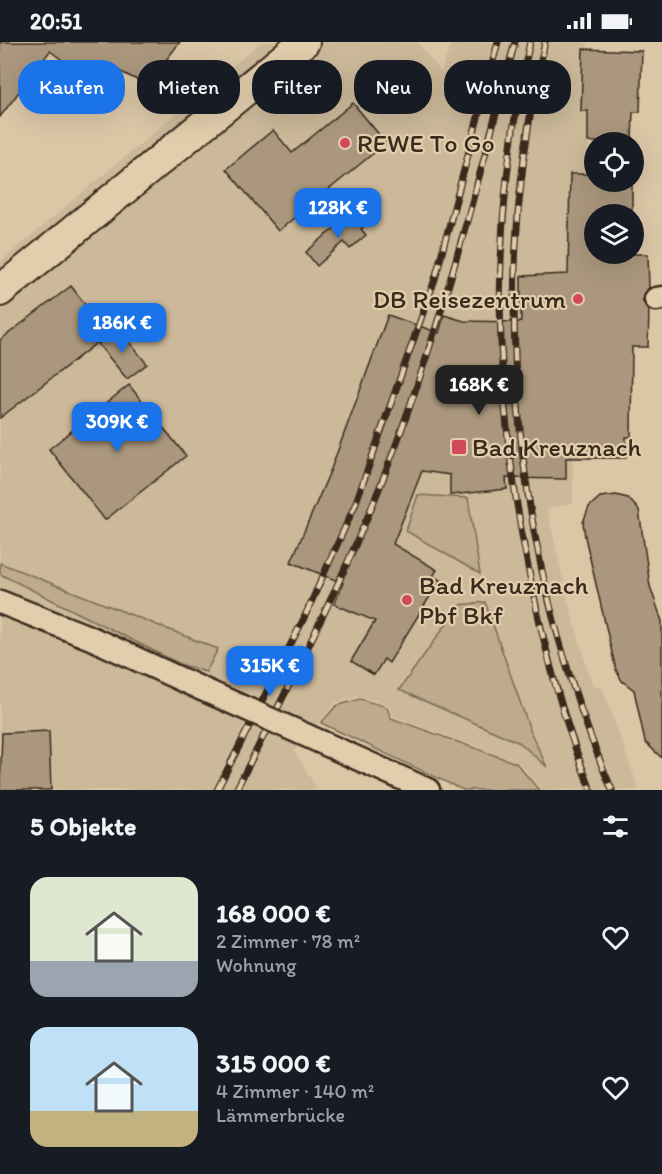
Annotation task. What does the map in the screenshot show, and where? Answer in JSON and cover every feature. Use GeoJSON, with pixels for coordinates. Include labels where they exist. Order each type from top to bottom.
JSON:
{"type":"FeatureCollection","features":[{"type":"Feature","properties":{"kind":"main road"},"geometry":{"type":"LineString","coordinates":[[0,291],[304,42]]}},
{"type":"Feature","properties":{"kind":"street"},"geometry":{"type":"LineString","coordinates":[[0,588],[91,638]]}},
{"type":"Feature","properties":{"kind":"street"},"geometry":{"type":"LineString","coordinates":[[0,602],[91,638],[417,787]]}},
{"type":"Feature","properties":{"kind":"shaded area"},"geometry":{"type":"Polygon","coordinates":[[[261,42],[417,42],[431,60],[354,60],[354,114],[432,114],[432,61],[441,72],[444,64],[444,114],[571,114],[571,60],[445,60],[452,42],[588,42],[587,49],[583,50],[581,111],[589,111],[589,132],[584,132],[584,192],[586,192],[571,363],[573,503],[547,509],[569,604],[592,684],[603,689],[639,790],[542,790],[518,762],[392,716],[389,705],[360,696],[335,703],[294,751],[318,790],[0,790],[0,262],[176,114],[240,114],[240,60],[261,42]]]}},
{"type":"Feature","properties":{"kind":"shaded area"},"geometry":{"type":"Polygon","coordinates":[[[418,495],[468,498],[480,574],[406,531],[418,495]]]}},
{"type":"Feature","properties":{"kind":"shaded area"},"geometry":{"type":"Polygon","coordinates":[[[0,563],[218,649],[206,672],[180,664],[0,574],[0,563]]]}},
{"type":"Feature","properties":{"kind":"shaded area"},"geometry":{"type":"Polygon","coordinates":[[[485,602],[531,733],[547,767],[520,743],[399,690],[460,605],[485,602]]]}},
{"type":"Feature","properties":{"kind":"shaded area"},"geometry":{"type":"Polygon","coordinates":[[[360,699],[387,707],[391,718],[516,763],[539,790],[463,790],[321,723],[336,706],[360,699]]]}},
{"type":"Feature","properties":{"kind":"building"},"geometry":{"type":"Polygon","coordinates":[[[0,42],[180,42],[166,60],[137,60],[137,80],[125,74],[125,60],[62,60],[50,51],[43,60],[18,60],[18,93],[0,117],[0,42]]]}},
{"type":"Feature","properties":{"kind":"building"},"geometry":{"type":"Polygon","coordinates":[[[583,49],[642,51],[640,112],[633,112],[632,132],[588,132],[588,111],[581,111],[583,49]]]}},
{"type":"Feature","properties":{"kind":"building"},"geometry":{"type":"Polygon","coordinates":[[[353,103],[354,114],[362,114],[386,143],[278,231],[226,169],[273,130],[292,153],[353,103]]]}},
{"type":"Feature","properties":{"kind":"building"},"geometry":{"type":"Polygon","coordinates":[[[570,174],[584,174],[584,192],[632,192],[632,204],[584,204],[584,264],[644,264],[644,254],[648,254],[649,288],[644,294],[643,301],[649,310],[648,347],[632,347],[631,437],[626,437],[626,458],[566,458],[566,479],[506,478],[507,489],[450,495],[450,475],[422,471],[393,544],[437,570],[433,576],[440,580],[389,663],[384,659],[374,675],[351,661],[375,621],[334,604],[343,583],[291,562],[331,469],[388,315],[439,333],[444,315],[464,321],[521,322],[521,276],[568,274],[570,174]]]}},
{"type":"Feature","properties":{"kind":"building"},"geometry":{"type":"Polygon","coordinates":[[[352,213],[364,226],[361,229],[366,235],[350,249],[344,242],[317,266],[306,252],[352,213]]]}},
{"type":"Feature","properties":{"kind":"building"},"geometry":{"type":"Polygon","coordinates":[[[71,286],[108,334],[0,418],[0,340],[71,286]]]}},
{"type":"Feature","properties":{"kind":"building"},"geometry":{"type":"Polygon","coordinates":[[[118,328],[147,364],[127,379],[98,344],[118,328]]]}},
{"type":"Feature","properties":{"kind":"building"},"geometry":{"type":"Polygon","coordinates":[[[129,385],[186,456],[105,520],[49,449],[129,385]]]}},
{"type":"Feature","properties":{"kind":"building"},"geometry":{"type":"Polygon","coordinates":[[[616,495],[628,498],[639,510],[650,586],[662,621],[662,758],[645,742],[634,690],[622,681],[616,670],[585,537],[583,522],[589,507],[600,497],[616,495]]]}},
{"type":"Feature","properties":{"kind":"building"},"geometry":{"type":"Polygon","coordinates":[[[49,731],[51,790],[0,790],[2,733],[49,731]]]}},
{"type":"Feature","properties":{"kind":"railway"},"geometry":{"type":"LineString","coordinates":[[217,790],[304,618],[355,505],[435,279],[498,42]]}},
{"type":"Feature","properties":{"kind":"railway"},"geometry":{"type":"LineString","coordinates":[[236,790],[339,582],[393,454],[450,279],[515,42]]}},
{"type":"Feature","properties":{"kind":"railway"},"geometry":{"type":"LineString","coordinates":[[530,42],[516,109],[507,175],[500,307],[502,373],[508,439],[529,572],[563,710],[591,790]]}},
{"type":"Feature","properties":{"kind":"railway"},"geometry":{"type":"LineString","coordinates":[[545,42],[527,136],[517,230],[514,326],[519,421],[532,516],[551,610],[578,701],[612,790]]}},
{"type":"Feature","properties":{"kind":"place","name":"REWE To Go"},"geometry":{"type":"Point","coordinates":[345,143]}},
{"type":"Feature","properties":{"kind":"place","name":"DB Reisezentrum"},"geometry":{"type":"Point","coordinates":[578,299]}},
{"type":"Feature","properties":{"kind":"place","name":"Bad Kreuznach"},"geometry":{"type":"Point","coordinates":[459,447]}},
{"type":"Feature","properties":{"kind":"place","name":"Bad Kreuznach Pbf Bkf"},"geometry":{"type":"Point","coordinates":[407,600]}}]}
